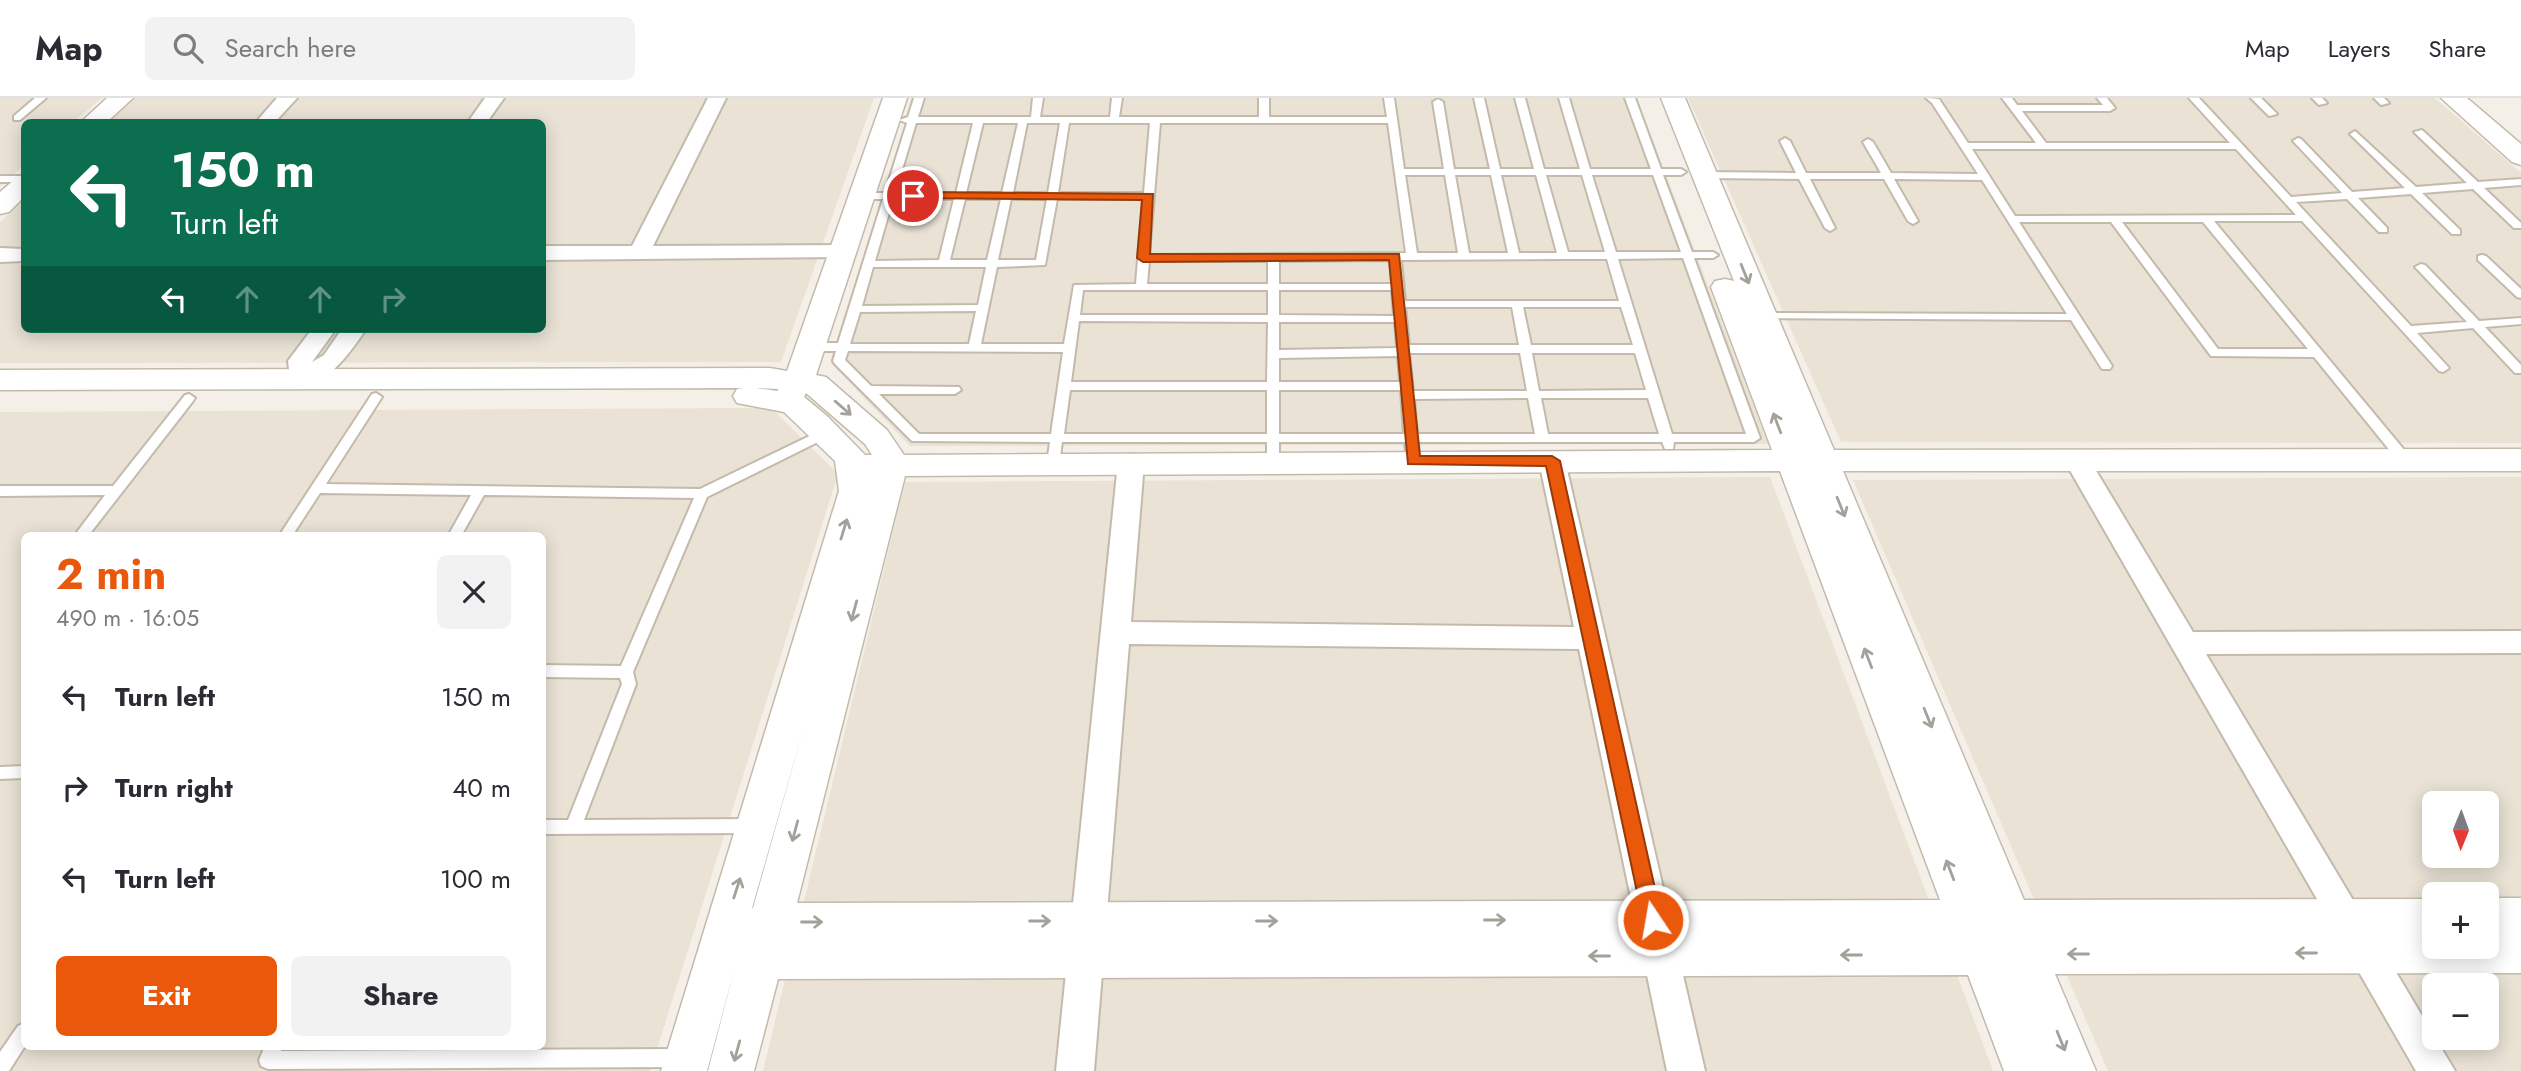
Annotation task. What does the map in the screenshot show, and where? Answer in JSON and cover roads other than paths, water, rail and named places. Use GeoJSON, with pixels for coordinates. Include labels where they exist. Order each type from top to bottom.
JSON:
{"type":"FeatureCollection","features":[{"type":"Feature","properties":{"kind":"street"},"geometry":{"type":"LineString","coordinates":[[96,119],[121,98]]}},
{"type":"Feature","properties":{"kind":"street"},"geometry":{"type":"LineString","coordinates":[[268,119],[288,98]]}},
{"type":"Feature","properties":{"kind":"street"},"geometry":{"type":"LineString","coordinates":[[639,253],[718,98]]}},
{"type":"Feature","properties":{"kind":"street"},"geometry":{"type":"LineString","coordinates":[[1652,98],[1681,173],[1762,316],[1807,461],[1975,937],[2027,1071]]}},
{"type":"Feature","properties":{"kind":"street"},"geometry":{"type":"LineString","coordinates":[[1672,98],[1681,173],[1700,255],[1807,461],[2018,937],[2073,1071]]}},
{"type":"Feature","properties":{"kind":"street"},"geometry":{"type":"LineString","coordinates":[[2453,98],[2521,157]]}},
{"type":"Feature","properties":{"kind":"street"},"geometry":{"type":"LineString","coordinates":[[2473,98],[2521,138]]}},
{"type":"Feature","properties":{"kind":"street"},"geometry":{"type":"LineString","coordinates":[[481,119],[503,102]]}},
{"type":"Feature","properties":{"kind":"street"},"geometry":{"type":"LineString","coordinates":[[686,1065],[855,491],[851,458],[793,404],[791,392],[861,195],[898,112]]}},
{"type":"Feature","properties":{"kind":"street"},"geometry":{"type":"LineString","coordinates":[[0,206],[21,185]]}},
{"type":"Feature","properties":{"kind":"street"},"geometry":{"type":"LineString","coordinates":[[546,253],[842,252]]}},
{"type":"Feature","properties":{"kind":"street"},"geometry":{"type":"LineString","coordinates":[[0,255],[21,254]]}},
{"type":"Feature","properties":{"kind":"street"},"geometry":{"type":"LineString","coordinates":[[302,379],[300,360],[321,333]]}},
{"type":"Feature","properties":{"kind":"street"},"geometry":{"type":"LineString","coordinates":[[302,379],[332,360],[351,333]]}},
{"type":"Feature","properties":{"kind":"street"},"geometry":{"type":"LineString","coordinates":[[0,380],[770,377],[791,392]]}},
{"type":"Feature","properties":{"kind":"street"},"geometry":{"type":"LineString","coordinates":[[0,398],[757,396],[791,392],[815,384],[876,437],[891,461],[891,466],[731,1071]]}},
{"type":"Feature","properties":{"kind":"street"},"geometry":{"type":"LineString","coordinates":[[1547,449],[1686,1071]]}},
{"type":"Feature","properties":{"kind":"street"},"geometry":{"type":"LineString","coordinates":[[852,466],[891,466],[1055,451],[1131,463],[1273,450],[1547,449],[1670,449],[1807,461],[2521,460]]}},
{"type":"Feature","properties":{"kind":"street"},"geometry":{"type":"LineString","coordinates":[[2077,460],[2436,1071]]}},
{"type":"Feature","properties":{"kind":"street"},"geometry":{"type":"LineString","coordinates":[[1075,1071],[1131,463]]}},
{"type":"Feature","properties":{"kind":"street"},"geometry":{"type":"LineString","coordinates":[[1115,633],[1591,638]]}},
{"type":"Feature","properties":{"kind":"street"},"geometry":{"type":"LineString","coordinates":[[2184,643],[2521,642]]}},
{"type":"Feature","properties":{"kind":"street"},"geometry":{"type":"LineString","coordinates":[[2499,917],[2521,917]]}},
{"type":"Feature","properties":{"kind":"street"},"geometry":{"type":"LineString","coordinates":[[2356,935],[2422,921]]}},
{"type":"Feature","properties":{"kind":"street"},"geometry":{"type":"LineString","coordinates":[[722,936],[766,940],[2356,935],[2521,953]]}},
{"type":"Feature","properties":{"kind":"lane"},"geometry":{"type":"LineString","coordinates":[[17,118],[41,98]]}},
{"type":"Feature","properties":{"kind":"lane"},"geometry":{"type":"LineString","coordinates":[[898,112],[919,98]]}},
{"type":"Feature","properties":{"kind":"lane"},"geometry":{"type":"LineString","coordinates":[[974,348],[1007,196],[1038,98]]}},
{"type":"Feature","properties":{"kind":"lane"},"geometry":{"type":"LineString","coordinates":[[1114,120],[1116,98]]}},
{"type":"Feature","properties":{"kind":"lane"},"geometry":{"type":"LineString","coordinates":[[1264,98],[1264,120]]}},
{"type":"Feature","properties":{"kind":"lane"},"geometry":{"type":"LineString","coordinates":[[1389,98],[1412,256]]}},
{"type":"Feature","properties":{"kind":"lane"},"geometry":{"type":"LineString","coordinates":[[1479,98],[1514,256]]}},
{"type":"Feature","properties":{"kind":"lane"},"geometry":{"type":"LineString","coordinates":[[1520,98],[1563,256]]}},
{"type":"Feature","properties":{"kind":"lane"},"geometry":{"type":"LineString","coordinates":[[1143,258],[1412,256],[1611,256],[1700,255],[1754,438],[1670,449],[1639,349],[1626,304],[1611,256],[1564,98]]}},
{"type":"Feature","properties":{"kind":"lane"},"geometry":{"type":"LineString","coordinates":[[1630,98],[1681,173]]}},
{"type":"Feature","properties":{"kind":"lane"},"geometry":{"type":"LineString","coordinates":[[1931,98],[1936,100],[2106,366]]}},
{"type":"Feature","properties":{"kind":"lane"},"geometry":{"type":"LineString","coordinates":[[2007,98],[2043,146]]}},
{"type":"Feature","properties":{"kind":"lane"},"geometry":{"type":"LineString","coordinates":[[2014,108],[2110,108],[2102,98]]}},
{"type":"Feature","properties":{"kind":"lane"},"geometry":{"type":"LineString","coordinates":[[2194,98],[2443,368]]}},
{"type":"Feature","properties":{"kind":"lane"},"geometry":{"type":"LineString","coordinates":[[2256,98],[2272,114]]}},
{"type":"Feature","properties":{"kind":"lane"},"geometry":{"type":"LineString","coordinates":[[1438,102],[1464,256]]}},
{"type":"Feature","properties":{"kind":"lane"},"geometry":{"type":"LineString","coordinates":[[898,112],[979,120],[1392,120]]}},
{"type":"Feature","properties":{"kind":"lane"},"geometry":{"type":"LineString","coordinates":[[898,112],[889,196],[839,361],[916,438],[1055,451],[1273,450],[1274,257]]}},
{"type":"Feature","properties":{"kind":"lane"},"geometry":{"type":"LineString","coordinates":[[944,263],[979,120]]}},
{"type":"Feature","properties":{"kind":"lane"},"geometry":{"type":"LineString","coordinates":[[868,264],[1041,263],[1065,120]]}},
{"type":"Feature","properties":{"kind":"lane"},"geometry":{"type":"LineString","coordinates":[[1141,287],[1155,120]]}},
{"type":"Feature","properties":{"kind":"lane"},"geometry":{"type":"LineString","coordinates":[[2419,132],[2518,226]]}},
{"type":"Feature","properties":{"kind":"lane"},"geometry":{"type":"LineString","coordinates":[[2355,134],[2456,232]]}},
{"type":"Feature","properties":{"kind":"lane"},"geometry":{"type":"LineString","coordinates":[[1785,141],[1830,228]]}},
{"type":"Feature","properties":{"kind":"lane"},"geometry":{"type":"LineString","coordinates":[[2298,141],[2383,230]]}},
{"type":"Feature","properties":{"kind":"lane"},"geometry":{"type":"LineString","coordinates":[[1868,142],[1913,221]]}},
{"type":"Feature","properties":{"kind":"lane"},"geometry":{"type":"LineString","coordinates":[[1965,146],[2238,146]]}},
{"type":"Feature","properties":{"kind":"lane"},"geometry":{"type":"LineString","coordinates":[[1400,172],[1985,177]]}},
{"type":"Feature","properties":{"kind":"lane"},"geometry":{"type":"LineString","coordinates":[[0,179],[21,182]]}},
{"type":"Feature","properties":{"kind":"lane"},"geometry":{"type":"LineString","coordinates":[[2287,200],[2521,182]]}},
{"type":"Feature","properties":{"kind":"lane"},"geometry":{"type":"LineString","coordinates":[[861,195],[1148,196]]}},
{"type":"Feature","properties":{"kind":"lane"},"geometry":{"type":"LineString","coordinates":[[2206,218],[2405,460]]}},
{"type":"Feature","properties":{"kind":"lane"},"geometry":{"type":"LineString","coordinates":[[2012,219],[2304,218]]}},
{"type":"Feature","properties":{"kind":"lane"},"geometry":{"type":"LineString","coordinates":[[2114,219],[2215,353],[2317,353]]}},
{"type":"Feature","properties":{"kind":"lane"},"geometry":{"type":"LineString","coordinates":[[1395,257],[1412,450]]}},
{"type":"Feature","properties":{"kind":"lane"},"geometry":{"type":"LineString","coordinates":[[2483,258],[2521,295]]}},
{"type":"Feature","properties":{"kind":"lane"},"geometry":{"type":"LineString","coordinates":[[2421,267],[2519,370]]}},
{"type":"Feature","properties":{"kind":"lane"},"geometry":{"type":"LineString","coordinates":[[1055,451],[1078,287],[1398,287]]}},
{"type":"Feature","properties":{"kind":"lane"},"geometry":{"type":"LineString","coordinates":[[1399,304],[1626,304]]}},
{"type":"Feature","properties":{"kind":"lane"},"geometry":{"type":"LineString","coordinates":[[1517,304],[1547,449]]}},
{"type":"Feature","properties":{"kind":"lane"},"geometry":{"type":"LineString","coordinates":[[855,309],[983,308]]}},
{"type":"Feature","properties":{"kind":"lane"},"geometry":{"type":"LineString","coordinates":[[1762,316],[2075,317]]}},
{"type":"Feature","properties":{"kind":"lane"},"geometry":{"type":"LineString","coordinates":[[1073,318],[1400,319]]}},
{"type":"Feature","properties":{"kind":"lane"},"geometry":{"type":"LineString","coordinates":[[2408,330],[2521,321]]}},
{"type":"Feature","properties":{"kind":"lane"},"geometry":{"type":"LineString","coordinates":[[809,347],[1069,348]]}},
{"type":"Feature","properties":{"kind":"lane"},"geometry":{"type":"LineString","coordinates":[[1274,354],[1403,350],[1639,349]]}},
{"type":"Feature","properties":{"kind":"lane"},"geometry":{"type":"LineString","coordinates":[[1064,386],[1273,386],[1534,394],[1653,394]]}},
{"type":"Feature","properties":{"kind":"lane"},"geometry":{"type":"LineString","coordinates":[[868,390],[955,390]]}},
{"type":"Feature","properties":{"kind":"lane"},"geometry":{"type":"LineString","coordinates":[[288,532],[376,397]]}},
{"type":"Feature","properties":{"kind":"lane"},"geometry":{"type":"LineString","coordinates":[[83,532],[189,398]]}},
{"type":"Feature","properties":{"kind":"lane"},"geometry":{"type":"LineString","coordinates":[[317,488],[702,494],[826,433]]}},
{"type":"Feature","properties":{"kind":"lane"},"geometry":{"type":"LineString","coordinates":[[0,491],[116,490]]}},
{"type":"Feature","properties":{"kind":"lane"},"geometry":{"type":"LineString","coordinates":[[456,532],[480,490]]}},
{"type":"Feature","properties":{"kind":"lane"},"geometry":{"type":"LineString","coordinates":[[573,827],[629,684],[626,672],[702,494]]}},
{"type":"Feature","properties":{"kind":"lane"},"geometry":{"type":"LineString","coordinates":[[546,671],[626,672]]}},
{"type":"Feature","properties":{"kind":"lane"},"geometry":{"type":"LineString","coordinates":[[0,773],[21,772]]}},
{"type":"Feature","properties":{"kind":"lane"},"geometry":{"type":"LineString","coordinates":[[546,827],[755,826]]}},
{"type":"Feature","properties":{"kind":"lane"},"geometry":{"type":"LineString","coordinates":[[0,1068],[21,1036]]}},
{"type":"Feature","properties":{"kind":"lane"},"geometry":{"type":"LineString","coordinates":[[272,1050],[268,1060],[483,1065],[686,1065]]}}]}
